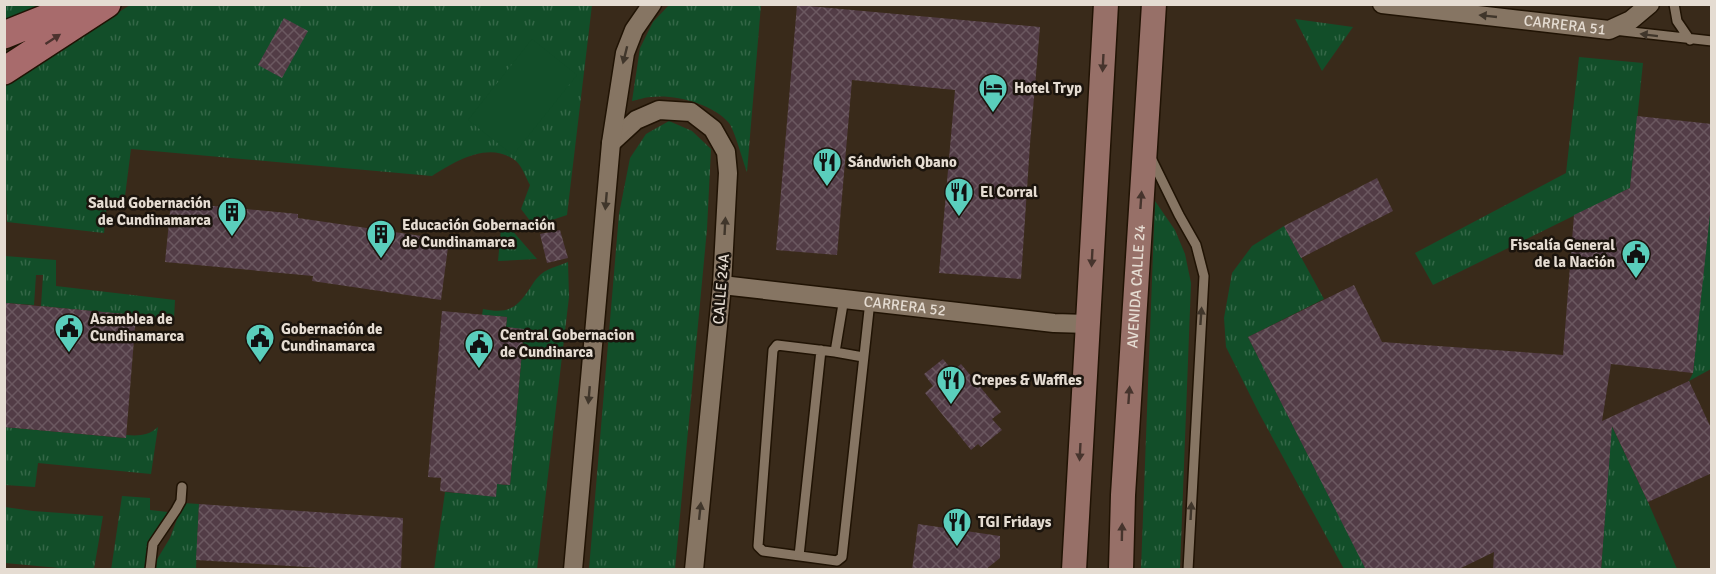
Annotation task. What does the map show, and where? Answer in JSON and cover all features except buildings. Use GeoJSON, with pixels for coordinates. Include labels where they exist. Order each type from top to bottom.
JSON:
{"type":"FeatureCollection","features":[{"type":"Feature","properties":{"kind":"main road"},"geometry":{"type":"LineString","coordinates":[[4,35],[81,4]]}},
{"type":"Feature","properties":{"kind":"main road"},"geometry":{"type":"LineString","coordinates":[[4,71],[107,4]]}},
{"type":"Feature","properties":{"kind":"main road"},"geometry":{"type":"LineString","coordinates":[[1074,570],[1106,4]]}},
{"type":"Feature","properties":{"kind":"main road","name":"AVENIDA CALLE 24"},"geometry":{"type":"LineString","coordinates":[[1121,570],[1123,495],[1154,4]]}},
{"type":"Feature","properties":{"kind":"street"},"geometry":{"type":"LineString","coordinates":[[573,570],[611,143],[625,52],[634,30],[652,4]]}},
{"type":"Feature","properties":{"kind":"street","name":"CARRERA 51"},"geometry":{"type":"LineString","coordinates":[[1382,4],[1609,30]]}},
{"type":"Feature","properties":{"kind":"street"},"geometry":{"type":"LineString","coordinates":[[1609,30],[1631,20],[1650,4]]}},
{"type":"Feature","properties":{"kind":"street","name":"CALLE 24A"},"geometry":{"type":"LineString","coordinates":[[611,143],[636,120],[659,110],[691,112],[713,129],[726,152],[728,173],[722,285],[694,570]]}},
{"type":"Feature","properties":{"kind":"street","name":"CARRERA 52"},"geometry":{"type":"LineString","coordinates":[[722,285],[1054,323],[1088,324]]}},
{"type":"Feature","properties":{"kind":"lane"},"geometry":{"type":"LineString","coordinates":[[1674,4],[1677,21],[1690,40]]}},
{"type":"Feature","properties":{"kind":"lane","name":"CARRERA 51"},"geometry":{"type":"LineString","coordinates":[[1609,30],[1712,41]]}},
{"type":"Feature","properties":{"kind":"lane"},"geometry":{"type":"LineString","coordinates":[[1145,147],[1196,245],[1204,276],[1188,570]]}},
{"type":"Feature","properties":{"kind":"lane"},"geometry":{"type":"LineString","coordinates":[[836,352],[844,298]]}},
{"type":"Feature","properties":{"kind":"lane"},"geometry":{"type":"LineString","coordinates":[[863,357],[777,345],[773,350],[758,546],[763,551],[837,561],[842,557],[870,301]]}},
{"type":"Feature","properties":{"kind":"lane"},"geometry":{"type":"LineString","coordinates":[[799,556],[821,350]]}},
{"type":"Feature","properties":{"kind":"lane"},"geometry":{"type":"LineString","coordinates":[[150,570],[153,544],[181,501],[182,487]]}},
{"type":"Feature","properties":{"kind":"green space"},"geometry":{"type":"Polygon","coordinates":[[[5,4],[39,4],[39,5],[5,20],[5,4]]]}},
{"type":"Feature","properties":{"kind":"green space"},"geometry":{"type":"Polygon","coordinates":[[[130,5],[592,5],[567,215],[534,226],[521,209],[530,185],[522,169],[516,161],[495,152],[462,159],[432,176],[131,149],[124,204],[107,203],[104,233],[7,222],[6,191],[4,190],[4,86],[130,5]]]}},
{"type":"Feature","properties":{"kind":"green space"},"geometry":{"type":"Polygon","coordinates":[[[669,5],[761,5],[747,172],[729,123],[713,110],[671,97],[649,97],[632,101],[640,48],[653,22],[669,5]]]}},
{"type":"Feature","properties":{"kind":"green space"},"geometry":{"type":"Polygon","coordinates":[[[1295,19],[1353,27],[1322,71],[1295,19]]]}},
{"type":"Feature","properties":{"kind":"green space"},"geometry":{"type":"Polygon","coordinates":[[[532,39],[577,75],[513,155],[468,120],[532,39]]]}},
{"type":"Feature","properties":{"kind":"green space"},"geometry":{"type":"Polygon","coordinates":[[[1579,57],[1643,63],[1630,188],[1433,285],[1415,253],[1566,173],[1579,57]]]}},
{"type":"Feature","properties":{"kind":"green space"},"geometry":{"type":"Polygon","coordinates":[[[669,121],[692,131],[711,149],[707,229],[675,569],[589,569],[619,214],[630,158],[646,134],[669,121]]]}},
{"type":"Feature","properties":{"kind":"green space"},"geometry":{"type":"Polygon","coordinates":[[[1711,195],[1711,369],[1689,381],[1693,373],[1711,195]]]}},
{"type":"Feature","properties":{"kind":"green space"},"geometry":{"type":"Polygon","coordinates":[[[1155,201],[1175,230],[1185,254],[1191,283],[1180,569],[1141,569],[1155,201]]]}},
{"type":"Feature","properties":{"kind":"green space"},"geometry":{"type":"Polygon","coordinates":[[[502,219],[537,259],[498,261],[502,219]]]}},
{"type":"Feature","properties":{"kind":"green space"},"geometry":{"type":"Polygon","coordinates":[[[1284,226],[1324,299],[1248,337],[1366,569],[1344,569],[1259,413],[1226,347],[1224,318],[1232,273],[1252,246],[1284,226]]]}},
{"type":"Feature","properties":{"kind":"green space"},"geometry":{"type":"Polygon","coordinates":[[[5,256],[56,260],[56,286],[175,300],[174,319],[41,306],[43,275],[36,275],[34,305],[7,303],[5,325],[5,256]]]}},
{"type":"Feature","properties":{"kind":"green space"},"geometry":{"type":"Polygon","coordinates":[[[568,262],[569,297],[537,569],[434,570],[445,492],[495,496],[497,484],[510,485],[524,330],[506,327],[507,317],[482,315],[483,309],[499,311],[511,308],[520,301],[541,274],[568,262]]]}},
{"type":"Feature","properties":{"kind":"green space"},"geometry":{"type":"Polygon","coordinates":[[[1608,418],[1677,569],[1601,570],[1611,431],[1608,418]]]}},
{"type":"Feature","properties":{"kind":"green space"},"geometry":{"type":"Polygon","coordinates":[[[4,427],[125,438],[126,435],[147,434],[158,427],[151,474],[38,463],[35,487],[5,485],[4,427]]]}},
{"type":"Feature","properties":{"kind":"green space"},"geometry":{"type":"Polygon","coordinates":[[[122,496],[150,498],[150,510],[168,512],[160,535],[146,559],[146,569],[111,570],[122,496]]]}},
{"type":"Feature","properties":{"kind":"green space"},"geometry":{"type":"Polygon","coordinates":[[[183,503],[199,504],[196,569],[156,570],[156,561],[170,538],[183,503]]]}},
{"type":"Feature","properties":{"kind":"green space"},"geometry":{"type":"Polygon","coordinates":[[[5,507],[103,516],[94,569],[5,563],[5,507]]]}},
{"type":"Feature","properties":{"kind":"place","name":"Hotel Tryp"},"geometry":{"type":"Point","coordinates":[993,114]}},
{"type":"Feature","properties":{"kind":"place","name":"Sándwich Qbano"},"geometry":{"type":"Point","coordinates":[827,188]}},
{"type":"Feature","properties":{"kind":"place","name":"El Corral"},"geometry":{"type":"Point","coordinates":[959,218]}},
{"type":"Feature","properties":{"kind":"place","name":"Salud Gobernación de Cundinamarca"},"geometry":{"type":"Point","coordinates":[232,238]}},
{"type":"Feature","properties":{"kind":"place","name":"Educación Gobernación de Cundinamarca"},"geometry":{"type":"Point","coordinates":[381,260]}},
{"type":"Feature","properties":{"kind":"place","name":"Fiscalía General de la Nación"},"geometry":{"type":"Point","coordinates":[1636,280]}},
{"type":"Feature","properties":{"kind":"place","name":"Asamblea de Cundinamarca"},"geometry":{"type":"Point","coordinates":[69,354]}},
{"type":"Feature","properties":{"kind":"place","name":"Gobernación de Cundinamarca"},"geometry":{"type":"Point","coordinates":[260,364]}},
{"type":"Feature","properties":{"kind":"place","name":"Central Gobernacion de Cundinarca"},"geometry":{"type":"Point","coordinates":[479,370]}},
{"type":"Feature","properties":{"kind":"place","name":"Crepes & Waffles"},"geometry":{"type":"Point","coordinates":[951,406]}},
{"type":"Feature","properties":{"kind":"place","name":"TGI Fridays"},"geometry":{"type":"Point","coordinates":[957,548]}}]}
